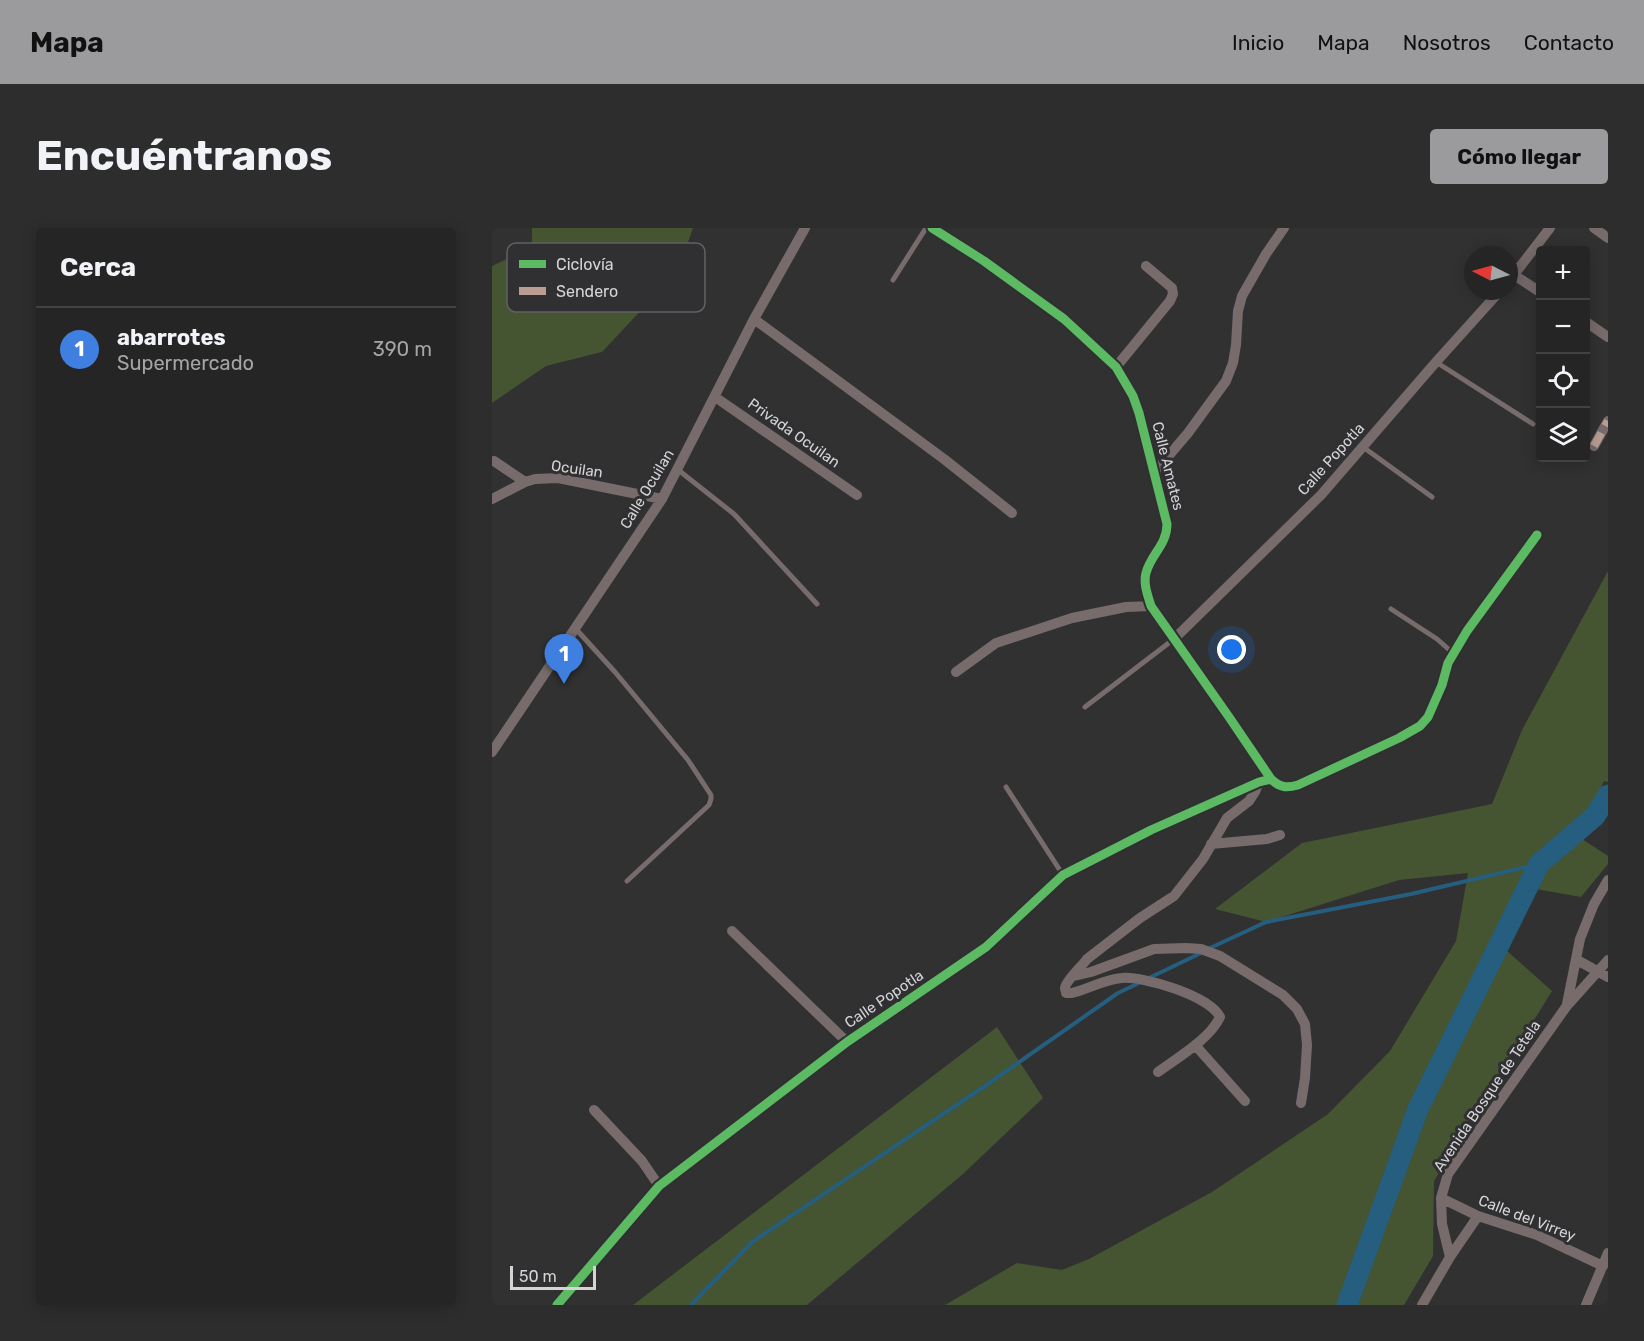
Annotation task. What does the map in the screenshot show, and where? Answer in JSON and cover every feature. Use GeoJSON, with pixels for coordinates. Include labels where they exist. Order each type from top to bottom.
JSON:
{"type":"FeatureCollection","features":[{"type":"Feature","properties":{"kind":"street","name":"Calle Ocuilan"},"geometry":{"type":"LineString","coordinates":[[492,752],[662,499],[754,319],[805,228]]}},
{"type":"Feature","properties":{"kind":"street","name":"Calle Amates"},"geometry":{"type":"LineString","coordinates":[[932,228],[984,261],[1064,319],[1116,367],[1133,396],[1139,413],[1167,524],[1164,542],[1155,553],[1146,573],[1146,590],[1151,606],[1271,779],[1280,787],[1290,788],[1298,785],[1379,748],[1420,726],[1428,717],[1442,685],[1448,663],[1454,654]]}},
{"type":"Feature","properties":{"kind":"street"},"geometry":{"type":"LineString","coordinates":[[1154,473],[1188,433],[1226,381],[1233,363],[1238,312],[1242,296],[1284,228]]}},
{"type":"Feature","properties":{"kind":"street"},"geometry":{"type":"LineString","coordinates":[[1518,270],[1550,228]]}},
{"type":"Feature","properties":{"kind":"street"},"geometry":{"type":"LineString","coordinates":[[1594,228],[1608,237]]}},
{"type":"Feature","properties":{"kind":"street"},"geometry":{"type":"LineString","coordinates":[[1116,367],[1170,301],[1173,294],[1172,288],[1146,266]]}},
{"type":"Feature","properties":{"kind":"street"},"geometry":{"type":"LineString","coordinates":[[1518,281],[1536,290]]}},
{"type":"Feature","properties":{"kind":"street","name":"Calle Popotla"},"geometry":{"type":"LineString","coordinates":[[1174,639],[1321,495],[1492,300]]}},
{"type":"Feature","properties":{"kind":"street"},"geometry":{"type":"LineString","coordinates":[[754,319],[944,459],[1012,513]]}},
{"type":"Feature","properties":{"kind":"street"},"geometry":{"type":"LineString","coordinates":[[1590,325],[1608,337]]}},
{"type":"Feature","properties":{"kind":"street","name":"Privada Ocuilan"},"geometry":{"type":"LineString","coordinates":[[715,396],[857,495]]}},
{"type":"Feature","properties":{"kind":"street"},"geometry":{"type":"LineString","coordinates":[[1594,446],[1608,421]]}},
{"type":"Feature","properties":{"kind":"street"},"geometry":{"type":"LineString","coordinates":[[494,461],[525,482]]}},
{"type":"Feature","properties":{"kind":"street","name":"Ocuilan"},"geometry":{"type":"LineString","coordinates":[[492,499],[525,482],[558,478],[662,499]]}},
{"type":"Feature","properties":{"kind":"street"},"geometry":{"type":"LineString","coordinates":[[1454,654],[1467,631],[1537,535]]}},
{"type":"Feature","properties":{"kind":"street"},"geometry":{"type":"LineString","coordinates":[[956,672],[996,643],[1090,614],[1126,607],[1151,606]]}},
{"type":"Feature","properties":{"kind":"street","name":"Calle Popotla"},"geometry":{"type":"LineString","coordinates":[[557,1305],[658,1186],[847,1042],[986,947],[1063,875],[1151,830],[1259,782],[1271,779]]}},
{"type":"Feature","properties":{"kind":"street"},"geometry":{"type":"LineString","coordinates":[[1158,1072],[1195,1045],[1214,1027],[1220,1017],[1209,1004],[1168,986],[1123,977],[1068,993],[1065,986],[1087,959],[1140,918],[1174,896],[1203,860],[1227,818],[1249,801],[1256,792],[1259,782]]}},
{"type":"Feature","properties":{"kind":"street"},"geometry":{"type":"LineString","coordinates":[[1211,844],[1249,842],[1280,835]]}},
{"type":"Feature","properties":{"kind":"street","name":"Avenida Bosque de Tetela"},"geometry":{"type":"LineString","coordinates":[[1566,1006],[1580,939],[1594,904],[1608,880]]}},
{"type":"Feature","properties":{"kind":"street"},"geometry":{"type":"LineString","coordinates":[[732,931],[847,1042]]}},
{"type":"Feature","properties":{"kind":"street"},"geometry":{"type":"LineString","coordinates":[[1073,976],[1091,972],[1155,949],[1201,949],[1220,956],[1283,995],[1297,1009],[1305,1024],[1307,1045],[1301,1103]]}},
{"type":"Feature","properties":{"kind":"street"},"geometry":{"type":"LineString","coordinates":[[1576,960],[1604,974]]}},
{"type":"Feature","properties":{"kind":"street","name":"Avenida Bosque de Tetela"},"geometry":{"type":"LineString","coordinates":[[1450,1257],[1442,1224],[1440,1198],[1448,1174],[1566,1006],[1604,974],[1608,960]]}},
{"type":"Feature","properties":{"kind":"street"},"geometry":{"type":"LineString","coordinates":[[1195,1045],[1245,1101]]}},
{"type":"Feature","properties":{"kind":"street"},"geometry":{"type":"LineString","coordinates":[[594,1110],[642,1161],[658,1186]]}},
{"type":"Feature","properties":{"kind":"street","name":"Calle del Virrey"},"geometry":{"type":"LineString","coordinates":[[1440,1198],[1478,1216],[1537,1235],[1603,1266]]}},
{"type":"Feature","properties":{"kind":"street"},"geometry":{"type":"LineString","coordinates":[[1422,1305],[1450,1257],[1478,1216]]}},
{"type":"Feature","properties":{"kind":"street"},"geometry":{"type":"LineString","coordinates":[[1586,1305],[1608,1253]]}},
{"type":"Feature","properties":{"kind":"lane"},"geometry":{"type":"LineString","coordinates":[[893,280],[926,228]]}},
{"type":"Feature","properties":{"kind":"lane"},"geometry":{"type":"LineString","coordinates":[[1436,362],[1533,424]]}},
{"type":"Feature","properties":{"kind":"lane"},"geometry":{"type":"LineString","coordinates":[[1363,447],[1432,497]]}},
{"type":"Feature","properties":{"kind":"lane"},"geometry":{"type":"LineString","coordinates":[[677,469],[734,514],[817,604]]}},
{"type":"Feature","properties":{"kind":"lane"},"geometry":{"type":"LineString","coordinates":[[1391,609],[1437,639],[1454,654]]}},
{"type":"Feature","properties":{"kind":"lane"},"geometry":{"type":"LineString","coordinates":[[575,628],[688,760],[711,795],[709,805],[627,881]]}},
{"type":"Feature","properties":{"kind":"lane"},"geometry":{"type":"LineString","coordinates":[[1085,707],[1174,639]]}},
{"type":"Feature","properties":{"kind":"lane"},"geometry":{"type":"LineString","coordinates":[[1006,787],[1063,875]]}},
{"type":"Feature","properties":{"kind":"green space"},"geometry":{"type":"Polygon","coordinates":[[[532,228],[693,228],[688,243],[532,243],[532,228]]]}},
{"type":"Feature","properties":{"kind":"green space"},"geometry":{"type":"Polygon","coordinates":[[[507,259],[507,312],[640,312],[602,352],[546,366],[492,403],[492,266],[507,259]]]}},
{"type":"Feature","properties":{"kind":"green space"},"geometry":{"type":"Polygon","coordinates":[[[1608,571],[1608,782],[1604,781],[1579,837],[1608,856],[1608,864],[1581,897],[1524,887],[1506,950],[1552,991],[1434,1181],[1433,1256],[1404,1305],[945,1305],[1017,1263],[1062,1270],[1089,1259],[1212,1192],[1328,1114],[1390,1051],[1456,941],[1468,873],[1399,880],[1266,922],[1215,909],[1302,843],[1492,804],[1522,730],[1608,571]]]}},
{"type":"Feature","properties":{"kind":"green space"},"geometry":{"type":"Polygon","coordinates":[[[997,1027],[1043,1098],[963,1174],[807,1305],[633,1305],[997,1027]]]}},
{"type":"Feature","properties":{"kind":"waterway"},"geometry":{"type":"LineString","coordinates":[[1347,1305],[1418,1109],[1539,864],[1595,816],[1608,795]]}},
{"type":"Feature","properties":{"kind":"waterway"},"geometry":{"type":"LineString","coordinates":[[1208,949],[1266,922],[1411,894],[1539,864]]}},
{"type":"Feature","properties":{"kind":"waterway"},"geometry":{"type":"LineString","coordinates":[[1149,978],[1201,953]]}},
{"type":"Feature","properties":{"kind":"waterway"},"geometry":{"type":"LineString","coordinates":[[691,1305],[752,1242],[982,1088],[1118,993],[1139,983]]}},
{"type":"Feature","properties":{"kind":"marked path"},"geometry":{"type":"LineString","coordinates":[[1594,446],[1608,421]]}},
{"type":"Feature","properties":{"kind":"cycle path"},"geometry":{"type":"LineString","coordinates":[[932,228],[984,261],[1064,319],[1116,367],[1133,396],[1139,413],[1167,524],[1162,544],[1151,560],[1145,577],[1145,586],[1151,606],[1271,779],[1277,784],[1287,787],[1298,785],[1420,726],[1428,717],[1442,685],[1448,663],[1467,631],[1537,535]]}},
{"type":"Feature","properties":{"kind":"cycle path"},"geometry":{"type":"LineString","coordinates":[[557,1305],[659,1186],[847,1042],[986,947],[1063,875],[1151,830],[1259,782],[1271,779]]}},
{"type":"Feature","properties":{"kind":"place","name":"abarrotes"},"geometry":{"type":"Point","coordinates":[564,684]}}]}
